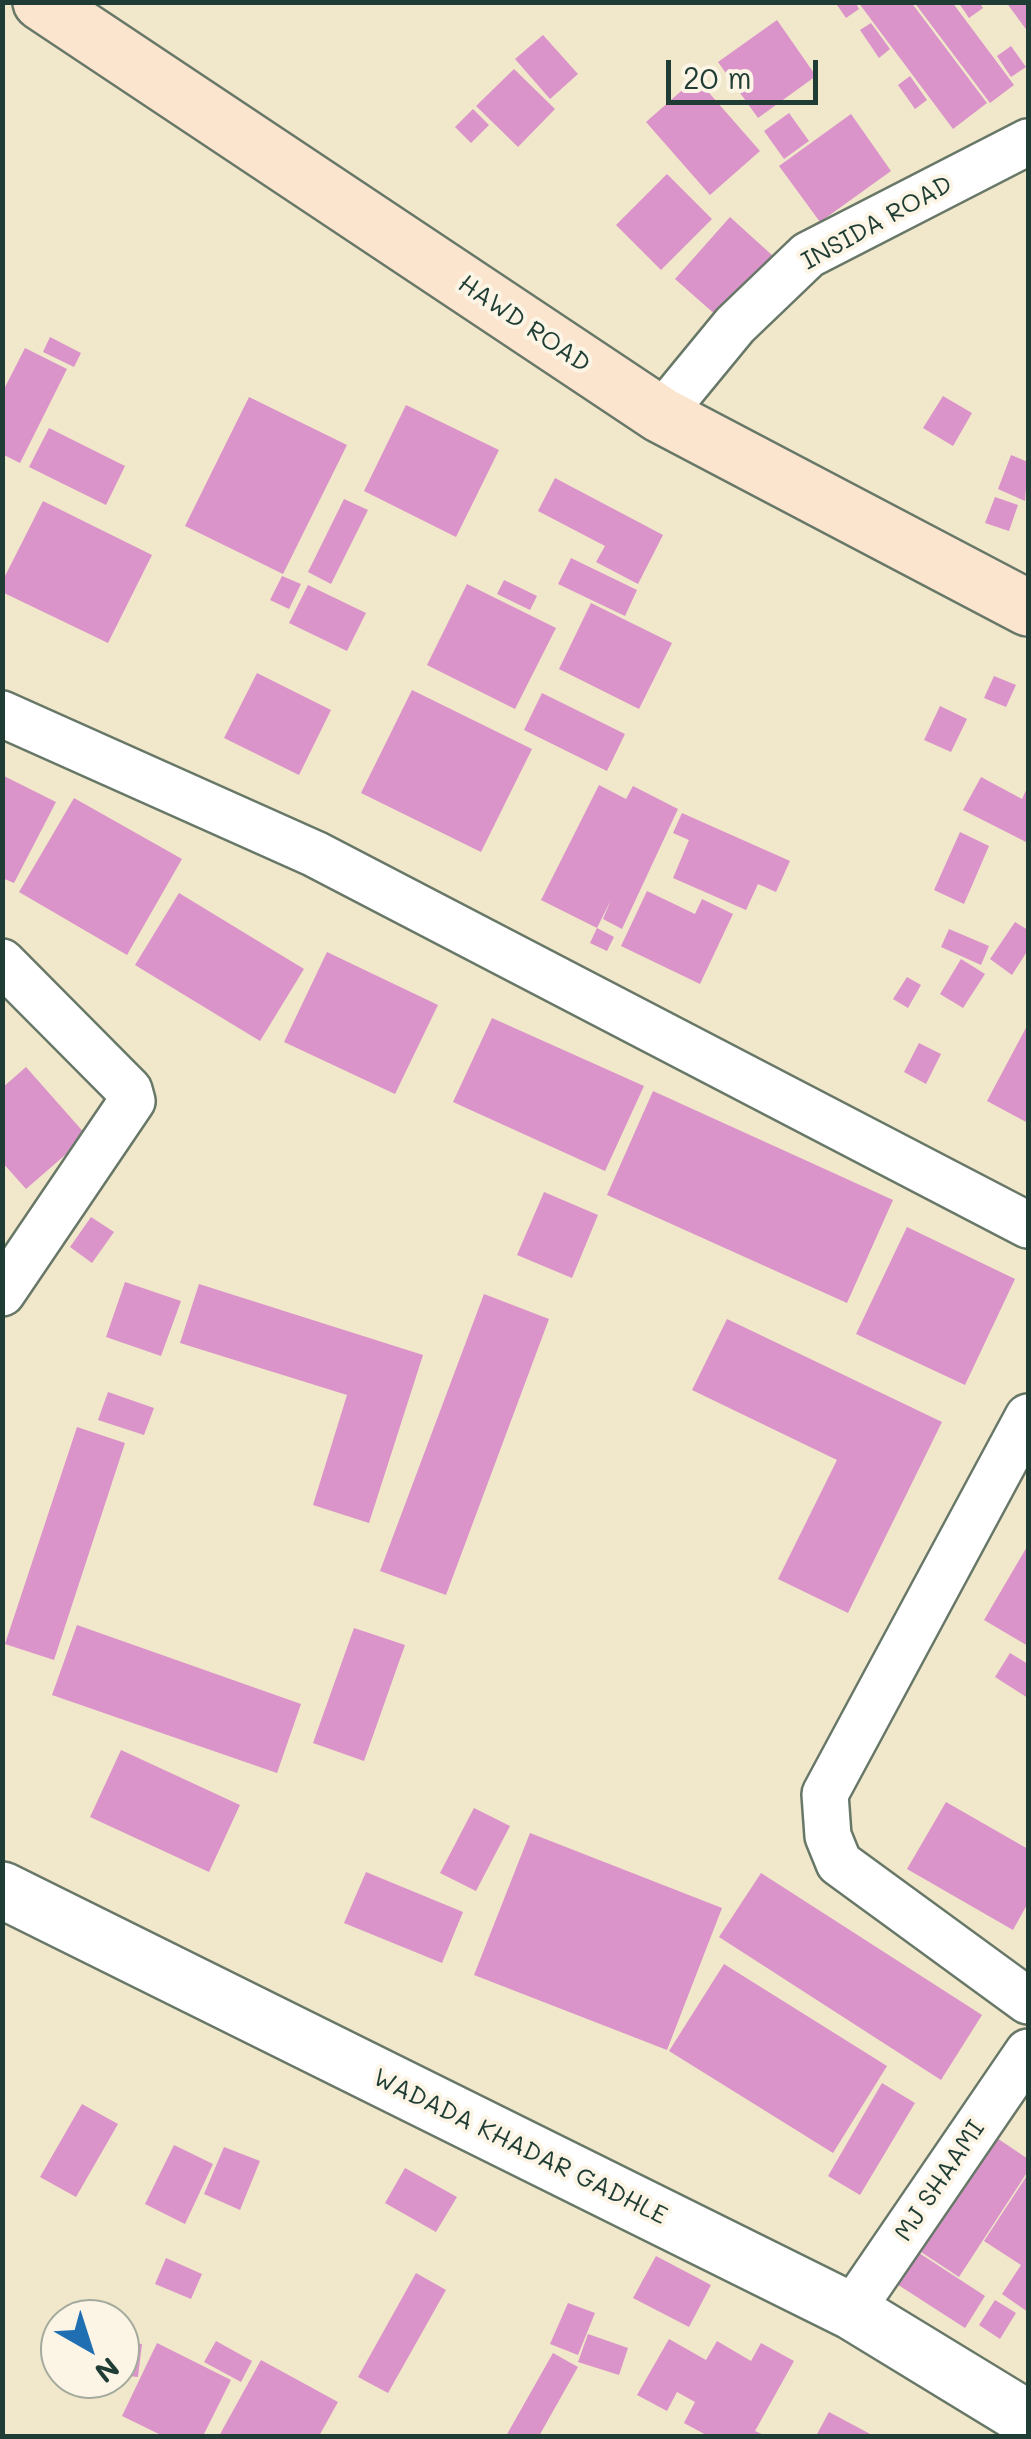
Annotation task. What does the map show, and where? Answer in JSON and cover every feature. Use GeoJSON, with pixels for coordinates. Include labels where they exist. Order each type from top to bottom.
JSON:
{"type":"FeatureCollection","features":[{"type":"Feature","properties":{"kind":"main road","name":"HAWD ROAD"},"geometry":{"type":"LineString","coordinates":[[40,2],[661,415],[1028,608]]}},
{"type":"Feature","properties":{"kind":"street","name":"INSIDA ROAD"},"geometry":{"type":"LineString","coordinates":[[661,415],[736,324],[808,255],[1028,142]]}},
{"type":"Feature","properties":{"kind":"street"},"geometry":{"type":"LineString","coordinates":[[2,714],[315,854],[1028,1225]]}},
{"type":"Feature","properties":{"kind":"street"},"geometry":{"type":"LineString","coordinates":[[2,962],[129,1090],[132,1101],[2,1292]]}},
{"type":"Feature","properties":{"kind":"street"},"geometry":{"type":"LineString","coordinates":[[1028,1417],[825,1794],[828,1836],[839,1863],[1028,2000]]}},
{"type":"Feature","properties":{"kind":"street","name":"WADADA KHADAR GADHLE"},"geometry":{"type":"LineString","coordinates":[[2,1890],[851,2310],[1028,2419]]}},
{"type":"Feature","properties":{"kind":"street","name":"MJ SHAAMI"},"geometry":{"type":"LineString","coordinates":[[851,2310],[1028,2052]]}},
{"type":"Feature","properties":{"kind":"building"},"geometry":{"type":"Polygon","coordinates":[[[835,2],[855,2],[859,9],[846,18],[835,2]]]}},
{"type":"Feature","properties":{"kind":"building"},"geometry":{"type":"Polygon","coordinates":[[[858,2],[911,2],[987,103],[953,129],[858,2]]]}},
{"type":"Feature","properties":{"kind":"building"},"geometry":{"type":"Polygon","coordinates":[[[914,2],[952,2],[1014,85],[990,103],[914,2]]]}},
{"type":"Feature","properties":{"kind":"building"},"geometry":{"type":"Polygon","coordinates":[[[958,2],[979,2],[983,8],[969,18],[958,2]]]}},
{"type":"Feature","properties":{"kind":"building"},"geometry":{"type":"Polygon","coordinates":[[[1006,2],[1028,2],[1028,32],[1006,2]]]}},
{"type":"Feature","properties":{"kind":"building"},"geometry":{"type":"Polygon","coordinates":[[[777,20],[816,76],[758,118],[718,62],[777,20]]]}},
{"type":"Feature","properties":{"kind":"building"},"geometry":{"type":"Polygon","coordinates":[[[871,23],[890,49],[879,58],[860,30],[871,23]]]}},
{"type":"Feature","properties":{"kind":"building"},"geometry":{"type":"Polygon","coordinates":[[[543,35],[578,74],[550,99],[515,59],[543,35]]]}},
{"type":"Feature","properties":{"kind":"building"},"geometry":{"type":"Polygon","coordinates":[[[1011,46],[1026,67],[1011,77],[997,56],[1011,46]]]}},
{"type":"Feature","properties":{"kind":"building"},"geometry":{"type":"Polygon","coordinates":[[[514,69],[555,109],[518,147],[476,106],[514,69]]]}},
{"type":"Feature","properties":{"kind":"building"},"geometry":{"type":"Polygon","coordinates":[[[910,76],[927,100],[915,109],[898,85],[910,76]]]}},
{"type":"Feature","properties":{"kind":"building"},"geometry":{"type":"Polygon","coordinates":[[[696,78],[760,151],[710,195],[646,122],[696,78]]]}},
{"type":"Feature","properties":{"kind":"building"},"geometry":{"type":"Polygon","coordinates":[[[473,109],[489,125],[471,143],[455,127],[473,109]]]}},
{"type":"Feature","properties":{"kind":"building"},"geometry":{"type":"Polygon","coordinates":[[[789,113],[809,141],[784,159],[764,131],[789,113]]]}},
{"type":"Feature","properties":{"kind":"building"},"geometry":{"type":"Polygon","coordinates":[[[851,114],[891,171],[820,222],[779,166],[851,114]]]}},
{"type":"Feature","properties":{"kind":"building"},"geometry":{"type":"Polygon","coordinates":[[[667,174],[712,219],[661,270],[616,225],[667,174]]]}},
{"type":"Feature","properties":{"kind":"building"},"geometry":{"type":"Polygon","coordinates":[[[730,217],[773,256],[718,317],[675,279],[730,217]]]}},
{"type":"Feature","properties":{"kind":"building"},"geometry":{"type":"Polygon","coordinates":[[[50,337],[81,353],[74,367],[43,352],[50,337]]]}},
{"type":"Feature","properties":{"kind":"building"},"geometry":{"type":"Polygon","coordinates":[[[25,348],[67,369],[20,463],[2,454],[2,393],[25,348]]]}},
{"type":"Feature","properties":{"kind":"building"},"geometry":{"type":"Polygon","coordinates":[[[943,396],[972,413],[953,446],[923,428],[943,396]]]}},
{"type":"Feature","properties":{"kind":"building"},"geometry":{"type":"Polygon","coordinates":[[[249,397],[347,445],[283,574],[185,526],[249,397]]]}},
{"type":"Feature","properties":{"kind":"building"},"geometry":{"type":"Polygon","coordinates":[[[406,405],[499,450],[456,537],[364,491],[406,405]]]}},
{"type":"Feature","properties":{"kind":"building"},"geometry":{"type":"Polygon","coordinates":[[[49,428],[125,466],[106,505],[29,467],[49,428]]]}},
{"type":"Feature","properties":{"kind":"building"},"geometry":{"type":"Polygon","coordinates":[[[1011,455],[1028,462],[1025,501],[998,489],[1011,455]]]}},
{"type":"Feature","properties":{"kind":"building"},"geometry":{"type":"Polygon","coordinates":[[[555,478],[663,535],[638,584],[596,562],[605,546],[538,511],[555,478]]]}},
{"type":"Feature","properties":{"kind":"building"},"geometry":{"type":"Polygon","coordinates":[[[995,497],[1018,505],[1009,531],[985,523],[995,497]]]}},
{"type":"Feature","properties":{"kind":"building"},"geometry":{"type":"Polygon","coordinates":[[[344,499],[368,510],[331,584],[308,572],[344,499]]]}},
{"type":"Feature","properties":{"kind":"building"},"geometry":{"type":"Polygon","coordinates":[[[43,501],[152,555],[108,643],[2,592],[2,582],[43,501]]]}},
{"type":"Feature","properties":{"kind":"building"},"geometry":{"type":"Polygon","coordinates":[[[571,558],[637,590],[625,616],[558,584],[571,558]]]}},
{"type":"Feature","properties":{"kind":"building"},"geometry":{"type":"Polygon","coordinates":[[[282,576],[301,584],[289,609],[270,600],[282,576]]]}},
{"type":"Feature","properties":{"kind":"building"},"geometry":{"type":"Polygon","coordinates":[[[504,580],[537,596],[530,610],[497,594],[504,580]]]}},
{"type":"Feature","properties":{"kind":"building"},"geometry":{"type":"Polygon","coordinates":[[[467,584],[556,628],[515,709],[427,665],[467,584]]]}},
{"type":"Feature","properties":{"kind":"building"},"geometry":{"type":"Polygon","coordinates":[[[308,585],[366,613],[347,651],[289,623],[308,585]]]}},
{"type":"Feature","properties":{"kind":"building"},"geometry":{"type":"Polygon","coordinates":[[[591,603],[672,643],[639,709],[559,669],[591,603]]]}},
{"type":"Feature","properties":{"kind":"building"},"geometry":{"type":"Polygon","coordinates":[[[257,673],[331,710],[299,775],[224,738],[257,673]]]}},
{"type":"Feature","properties":{"kind":"building"},"geometry":{"type":"Polygon","coordinates":[[[994,676],[1016,685],[1006,707],[984,698],[994,676]]]}},
{"type":"Feature","properties":{"kind":"building"},"geometry":{"type":"Polygon","coordinates":[[[412,690],[532,749],[481,852],[361,793],[412,690]]]}},
{"type":"Feature","properties":{"kind":"building"},"geometry":{"type":"Polygon","coordinates":[[[542,693],[625,734],[607,771],[524,730],[542,693]]]}},
{"type":"Feature","properties":{"kind":"building"},"geometry":{"type":"Polygon","coordinates":[[[940,706],[967,719],[951,752],[924,740],[940,706]]]}},
{"type":"Feature","properties":{"kind":"building"},"geometry":{"type":"Polygon","coordinates":[[[2,775],[56,802],[14,883],[2,878],[2,775]]]}},
{"type":"Feature","properties":{"kind":"building"},"geometry":{"type":"Polygon","coordinates":[[[981,777],[1022,799],[1028,786],[1028,843],[963,810],[981,777]]]}},
{"type":"Feature","properties":{"kind":"building"},"geometry":{"type":"Polygon","coordinates":[[[599,785],[626,799],[633,786],[678,809],[622,929],[603,919],[611,900],[597,928],[541,900],[599,785]]]}},
{"type":"Feature","properties":{"kind":"building"},"geometry":{"type":"Polygon","coordinates":[[[74,798],[182,859],[127,955],[19,892],[74,798]]]}},
{"type":"Feature","properties":{"kind":"building"},"geometry":{"type":"Polygon","coordinates":[[[682,813],[790,861],[776,892],[758,884],[746,910],[673,878],[689,840],[673,833],[682,813]]]}},
{"type":"Feature","properties":{"kind":"building"},"geometry":{"type":"Polygon","coordinates":[[[960,832],[989,846],[964,904],[934,890],[960,832]]]}},
{"type":"Feature","properties":{"kind":"building"},"geometry":{"type":"Polygon","coordinates":[[[647,891],[695,914],[702,899],[733,914],[700,984],[621,946],[647,891]]]}},
{"type":"Feature","properties":{"kind":"building"},"geometry":{"type":"Polygon","coordinates":[[[179,893],[304,969],[260,1041],[135,965],[179,893]]]}},
{"type":"Feature","properties":{"kind":"building"},"geometry":{"type":"Polygon","coordinates":[[[1015,922],[1028,930],[1028,950],[1012,975],[990,959],[1015,922]]]}},
{"type":"Feature","properties":{"kind":"building"},"geometry":{"type":"Polygon","coordinates":[[[597,928],[614,937],[607,951],[590,943],[597,928]]]}},
{"type":"Feature","properties":{"kind":"building"},"geometry":{"type":"Polygon","coordinates":[[[949,929],[989,946],[981,965],[941,947],[949,929]]]}},
{"type":"Feature","properties":{"kind":"building"},"geometry":{"type":"Polygon","coordinates":[[[327,952],[438,1005],[395,1094],[284,1042],[327,952]]]}},
{"type":"Feature","properties":{"kind":"building"},"geometry":{"type":"Polygon","coordinates":[[[961,959],[985,974],[963,1008],[940,994],[961,959]]]}},
{"type":"Feature","properties":{"kind":"building"},"geometry":{"type":"Polygon","coordinates":[[[907,977],[921,985],[908,1008],[893,999],[907,977]]]}},
{"type":"Feature","properties":{"kind":"building"},"geometry":{"type":"Polygon","coordinates":[[[492,1018],[644,1086],[605,1171],[453,1102],[492,1018]]]}},
{"type":"Feature","properties":{"kind":"building"},"geometry":{"type":"Polygon","coordinates":[[[1028,1024],[1028,1123],[987,1101],[1028,1024]]]}},
{"type":"Feature","properties":{"kind":"building"},"geometry":{"type":"Polygon","coordinates":[[[919,1043],[941,1054],[926,1084],[904,1072],[919,1043]]]}},
{"type":"Feature","properties":{"kind":"building"},"geometry":{"type":"Polygon","coordinates":[[[26,1067],[87,1136],[26,1189],[2,1162],[2,1088],[26,1067]]]}},
{"type":"Feature","properties":{"kind":"building"},"geometry":{"type":"Polygon","coordinates":[[[653,1091],[893,1200],[847,1303],[607,1195],[653,1091]]]}},
{"type":"Feature","properties":{"kind":"building"},"geometry":{"type":"Polygon","coordinates":[[[544,1192],[598,1215],[572,1278],[517,1255],[544,1192]]]}},
{"type":"Feature","properties":{"kind":"building"},"geometry":{"type":"Polygon","coordinates":[[[91,1217],[114,1232],[92,1263],[70,1247],[91,1217]]]}},
{"type":"Feature","properties":{"kind":"building"},"geometry":{"type":"Polygon","coordinates":[[[907,1227],[1015,1279],[965,1385],[856,1334],[907,1227]]]}},
{"type":"Feature","properties":{"kind":"building"},"geometry":{"type":"Polygon","coordinates":[[[125,1282],[181,1301],[161,1356],[106,1337],[125,1282]]]}},
{"type":"Feature","properties":{"kind":"building"},"geometry":{"type":"Polygon","coordinates":[[[199,1284],[423,1355],[369,1523],[313,1505],[347,1395],[180,1343],[199,1284]]]}},
{"type":"Feature","properties":{"kind":"building"},"geometry":{"type":"Polygon","coordinates":[[[484,1294],[549,1319],[446,1595],[380,1571],[484,1294]]]}},
{"type":"Feature","properties":{"kind":"building"},"geometry":{"type":"Polygon","coordinates":[[[727,1319],[942,1422],[848,1613],[778,1579],[837,1460],[692,1390],[727,1319]]]}},
{"type":"Feature","properties":{"kind":"building"},"geometry":{"type":"Polygon","coordinates":[[[108,1392],[154,1408],[144,1435],[98,1420],[108,1392]]]}},
{"type":"Feature","properties":{"kind":"building"},"geometry":{"type":"Polygon","coordinates":[[[77,1427],[125,1443],[54,1660],[5,1644],[77,1427]]]}},
{"type":"Feature","properties":{"kind":"building"},"geometry":{"type":"Polygon","coordinates":[[[1028,1545],[1028,1646],[984,1620],[1028,1545]]]}},
{"type":"Feature","properties":{"kind":"building"},"geometry":{"type":"Polygon","coordinates":[[[77,1625],[301,1704],[277,1773],[52,1695],[77,1625]]]}},
{"type":"Feature","properties":{"kind":"building"},"geometry":{"type":"Polygon","coordinates":[[[354,1628],[405,1645],[364,1761],[313,1743],[354,1628]]]}},
{"type":"Feature","properties":{"kind":"building"},"geometry":{"type":"Polygon","coordinates":[[[1010,1653],[1028,1664],[1028,1698],[995,1677],[1010,1653]]]}},
{"type":"Feature","properties":{"kind":"building"},"geometry":{"type":"Polygon","coordinates":[[[121,1750],[240,1805],[209,1872],[90,1817],[121,1750]]]}},
{"type":"Feature","properties":{"kind":"building"},"geometry":{"type":"Polygon","coordinates":[[[946,1802],[1028,1849],[1028,1903],[1013,1930],[907,1869],[946,1802]]]}},
{"type":"Feature","properties":{"kind":"building"},"geometry":{"type":"Polygon","coordinates":[[[474,1808],[510,1826],[476,1891],[440,1873],[474,1808]]]}},
{"type":"Feature","properties":{"kind":"building"},"geometry":{"type":"Polygon","coordinates":[[[530,1833],[722,1908],[667,2050],[474,1975],[530,1833]]]}},
{"type":"Feature","properties":{"kind":"building"},"geometry":{"type":"Polygon","coordinates":[[[366,1872],[463,1912],[442,1963],[344,1923],[366,1872]]]}},
{"type":"Feature","properties":{"kind":"building"},"geometry":{"type":"Polygon","coordinates":[[[761,1873],[982,2015],[941,2080],[719,1937],[761,1873]]]}},
{"type":"Feature","properties":{"kind":"building"},"geometry":{"type":"Polygon","coordinates":[[[724,1964],[887,2066],[833,2153],[669,2051],[724,1964]]]}},
{"type":"Feature","properties":{"kind":"building"},"geometry":{"type":"Polygon","coordinates":[[[882,2083],[915,2103],[860,2195],[828,2176],[882,2083]]]}},
{"type":"Feature","properties":{"kind":"building"},"geometry":{"type":"Polygon","coordinates":[[[82,2104],[118,2124],[76,2197],[40,2177],[82,2104]]]}},
{"type":"Feature","properties":{"kind":"building"},"geometry":{"type":"Polygon","coordinates":[[[997,2138],[1028,2159],[1028,2171],[959,2277],[921,2252],[997,2138]]]}},
{"type":"Feature","properties":{"kind":"building"},"geometry":{"type":"Polygon","coordinates":[[[174,2145],[213,2164],[185,2224],[145,2204],[174,2145]]]}},
{"type":"Feature","properties":{"kind":"building"},"geometry":{"type":"Polygon","coordinates":[[[224,2147],[260,2161],[240,2210],[204,2194],[224,2147]]]}},
{"type":"Feature","properties":{"kind":"building"},"geometry":{"type":"Polygon","coordinates":[[[405,2168],[457,2197],[436,2232],[385,2203],[405,2168]]]}},
{"type":"Feature","properties":{"kind":"building"},"geometry":{"type":"Polygon","coordinates":[[[1028,2174],[1028,2312],[1002,2294],[1021,2265],[984,2241],[1028,2174]]]}},
{"type":"Feature","properties":{"kind":"building"},"geometry":{"type":"Polygon","coordinates":[[[910,2247],[985,2296],[965,2328],[889,2279],[910,2247]]]}},
{"type":"Feature","properties":{"kind":"building"},"geometry":{"type":"Polygon","coordinates":[[[656,2256],[711,2285],[689,2327],[633,2298],[656,2256]]]}},
{"type":"Feature","properties":{"kind":"building"},"geometry":{"type":"Polygon","coordinates":[[[166,2258],[202,2274],[191,2299],[155,2284],[166,2258]]]}},
{"type":"Feature","properties":{"kind":"building"},"geometry":{"type":"Polygon","coordinates":[[[416,2273],[446,2290],[388,2393],[358,2377],[416,2273]]]}},
{"type":"Feature","properties":{"kind":"building"},"geometry":{"type":"Polygon","coordinates":[[[995,2300],[1016,2313],[1000,2339],[979,2325],[995,2300]]]}},
{"type":"Feature","properties":{"kind":"building"},"geometry":{"type":"Polygon","coordinates":[[[568,2303],[595,2313],[578,2355],[550,2344],[568,2303]]]}},
{"type":"Feature","properties":{"kind":"building"},"geometry":{"type":"Polygon","coordinates":[[[588,2334],[628,2348],[619,2375],[578,2362],[588,2334]]]}},
{"type":"Feature","properties":{"kind":"building"},"geometry":{"type":"Polygon","coordinates":[[[669,2339],[706,2360],[717,2341],[751,2361],[761,2343],[794,2361],[755,2431],[766,2436],[708,2436],[684,2423],[695,2402],[677,2392],[667,2411],[637,2395],[669,2339]]]}},
{"type":"Feature","properties":{"kind":"building"},"geometry":{"type":"Polygon","coordinates":[[[216,2341],[252,2361],[241,2382],[204,2362],[216,2341]]]}},
{"type":"Feature","properties":{"kind":"building"},"geometry":{"type":"Polygon","coordinates":[[[157,2343],[231,2380],[203,2436],[163,2436],[122,2416],[130,2399],[140,2399],[140,2378],[157,2343]]]}},
{"type":"Feature","properties":{"kind":"building"},"geometry":{"type":"Polygon","coordinates":[[[553,2353],[578,2367],[539,2436],[506,2436],[553,2353]]]}},
{"type":"Feature","properties":{"kind":"building"},"geometry":{"type":"Polygon","coordinates":[[[261,2360],[338,2402],[319,2436],[219,2436],[261,2360]]]}},
{"type":"Feature","properties":{"kind":"building"},"geometry":{"type":"Polygon","coordinates":[[[829,2412],[874,2436],[816,2436],[829,2412]]]}}]}
